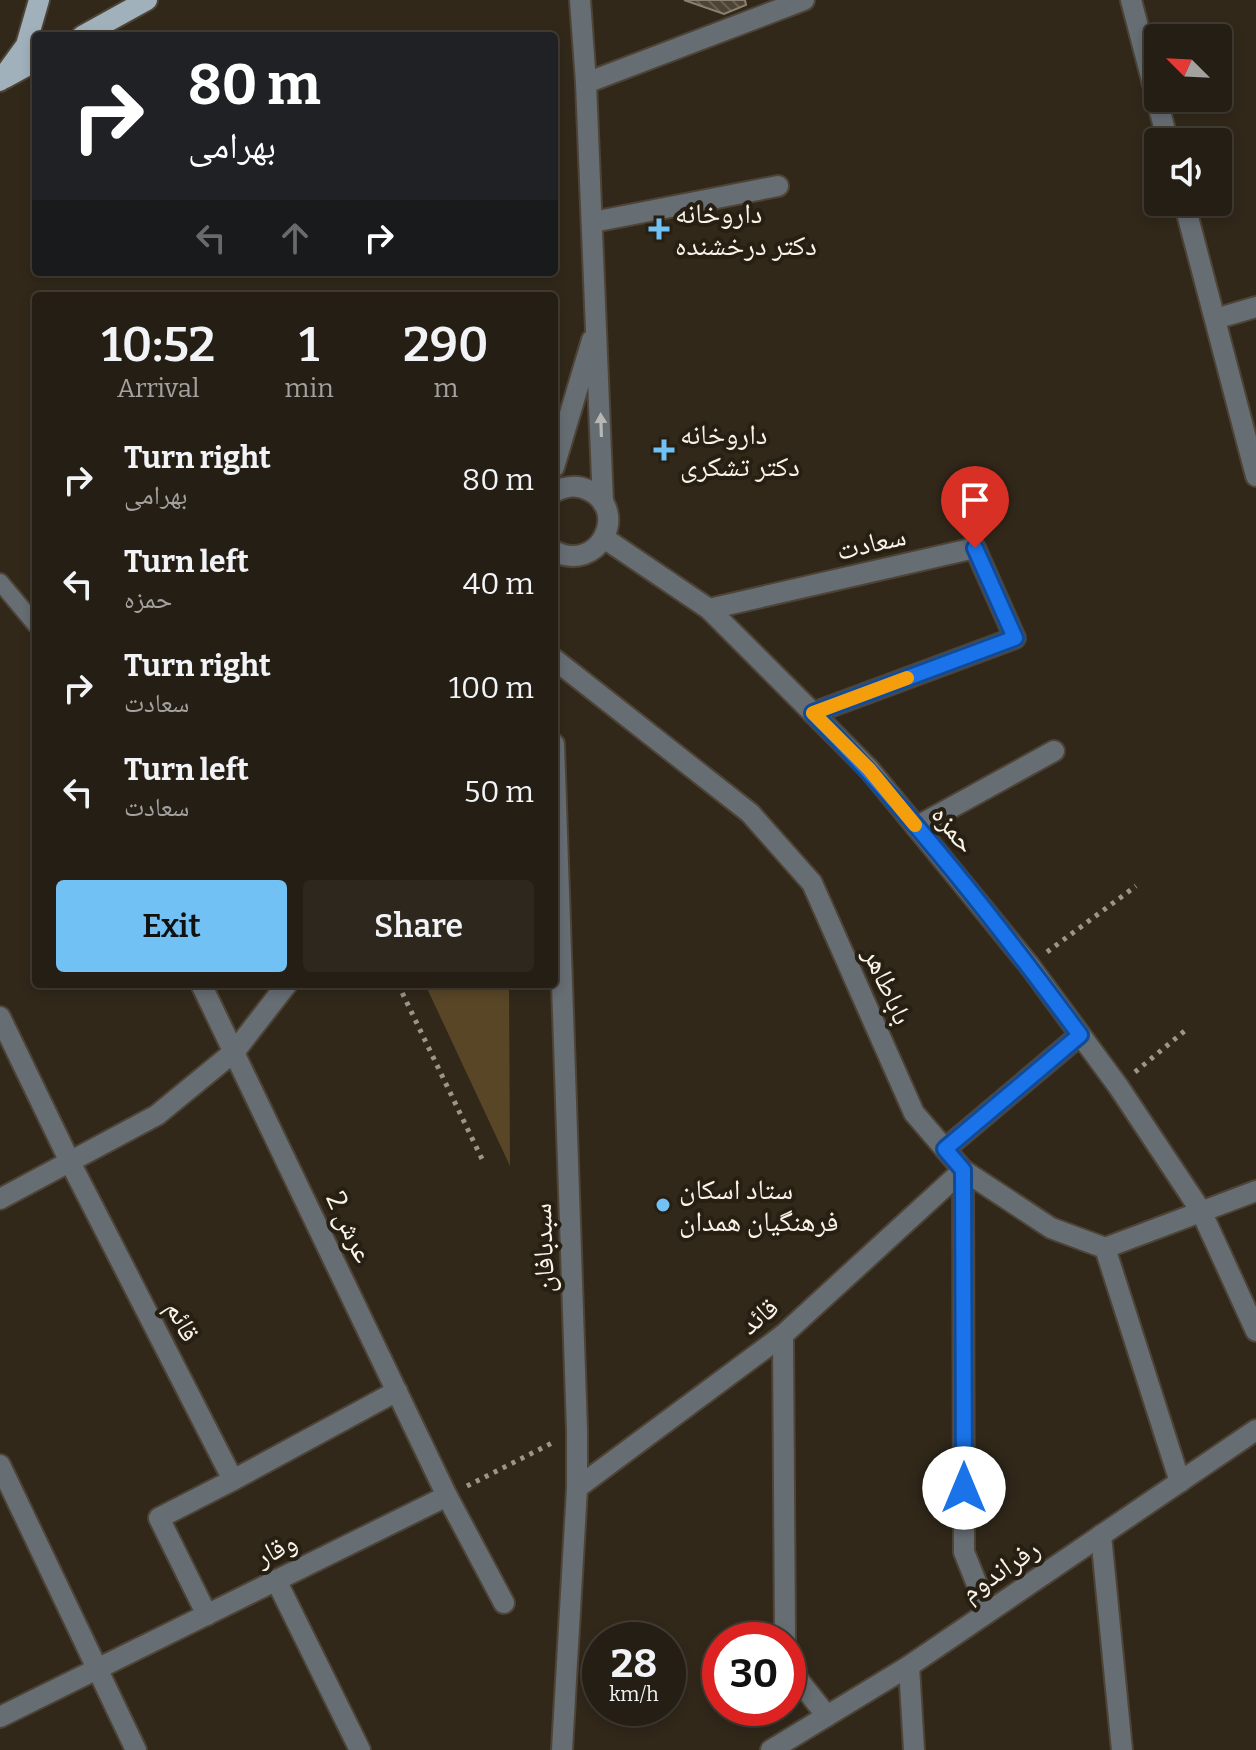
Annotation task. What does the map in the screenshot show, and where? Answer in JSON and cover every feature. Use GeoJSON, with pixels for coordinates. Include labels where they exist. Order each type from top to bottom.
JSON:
{"type":"FeatureCollection","features":[{"type":"Feature","properties":{"kind":"main road"},"geometry":{"type":"LineString","coordinates":[[0,81],[26,45],[39,0]]}},
{"type":"Feature","properties":{"kind":"main road"},"geometry":{"type":"LineString","coordinates":[[89,32],[147,0]]}},
{"type":"Feature","properties":{"kind":"main road"},"geometry":{"type":"LineString","coordinates":[[0,81],[32,63]]}},
{"type":"Feature","properties":{"kind":"street"},"geometry":{"type":"LineString","coordinates":[[558,552],[568,556],[589,553],[604,538],[608,527],[603,503],[593,222],[580,0]]}},
{"type":"Feature","properties":{"kind":"street"},"geometry":{"type":"LineString","coordinates":[[586,83],[804,0]]}},
{"type":"Feature","properties":{"kind":"street"},"geometry":{"type":"LineString","coordinates":[[1131,0],[1164,128]]}},
{"type":"Feature","properties":{"kind":"street"},"geometry":{"type":"LineString","coordinates":[[593,222],[778,186]]}},
{"type":"Feature","properties":{"kind":"street"},"geometry":{"type":"LineString","coordinates":[[1188,216],[1256,476]]}},
{"type":"Feature","properties":{"kind":"street"},"geometry":{"type":"LineString","coordinates":[[1215,319],[1256,307]]}},
{"type":"Feature","properties":{"kind":"street"},"geometry":{"type":"LineString","coordinates":[[558,454],[597,324]]}},
{"type":"Feature","properties":{"kind":"street"},"geometry":{"type":"LineString","coordinates":[[558,491],[574,486],[585,488],[603,503]]}},
{"type":"Feature","properties":{"kind":"street","name":"حمزه"},"geometry":{"type":"LineString","coordinates":[[604,538],[709,609],[869,769],[1029,965],[1118,1086],[1201,1211],[1256,1331]]}},
{"type":"Feature","properties":{"kind":"street","name":"سعادت"},"geometry":{"type":"LineString","coordinates":[[709,609],[975,548],[1015,638],[813,713]]}},
{"type":"Feature","properties":{"kind":"street","name":"باباطاهر"},"geometry":{"type":"LineString","coordinates":[[558,662],[750,813],[812,883],[914,1113],[963,1170],[1051,1228],[1105,1248]]}},
{"type":"Feature","properties":{"kind":"street"},"geometry":{"type":"LineString","coordinates":[[916,827],[1054,751]]}},
{"type":"Feature","properties":{"kind":"street","name":"سبدبافان"},"geometry":{"type":"LineString","coordinates":[[558,886],[577,1431],[577,1488],[562,1750]]}},
{"type":"Feature","properties":{"kind":"street","name":"عرش 2"},"geometry":{"type":"LineString","coordinates":[[203,988],[447,1496],[504,1603]]}},
{"type":"Feature","properties":{"kind":"street"},"geometry":{"type":"LineString","coordinates":[[0,1199],[157,1115],[235,1051],[284,988]]}},
{"type":"Feature","properties":{"kind":"street","name":"قائم"},"geometry":{"type":"LineString","coordinates":[[0,1017],[70,1162],[233,1480]]}},
{"type":"Feature","properties":{"kind":"street"},"geometry":{"type":"LineString","coordinates":[[945,1149],[1080,1035]]}},
{"type":"Feature","properties":{"kind":"street"},"geometry":{"type":"LineString","coordinates":[[963,1170],[964,1552],[988,1612]]}},
{"type":"Feature","properties":{"kind":"street","name":"قائد"},"geometry":{"type":"LineString","coordinates":[[577,1488],[783,1335],[963,1170]]}},
{"type":"Feature","properties":{"kind":"street"},"geometry":{"type":"LineString","coordinates":[[1180,1482],[1105,1248],[1256,1191]]}},
{"type":"Feature","properties":{"kind":"street"},"geometry":{"type":"LineString","coordinates":[[783,1335],[785,1622]]}},
{"type":"Feature","properties":{"kind":"street"},"geometry":{"type":"LineString","coordinates":[[207,1615],[159,1518],[397,1391]]}},
{"type":"Feature","properties":{"kind":"street","name":"رفراندوم"},"geometry":{"type":"LineString","coordinates":[[771,1750],[909,1666],[1256,1430]]}},
{"type":"Feature","properties":{"kind":"street"},"geometry":{"type":"LineString","coordinates":[[0,1465],[136,1750]]}},
{"type":"Feature","properties":{"kind":"street","name":"وقار"},"geometry":{"type":"LineString","coordinates":[[0,1717],[447,1496]]}},
{"type":"Feature","properties":{"kind":"street"},"geometry":{"type":"LineString","coordinates":[[1101,1535],[1122,1750]]}},
{"type":"Feature","properties":{"kind":"street"},"geometry":{"type":"LineString","coordinates":[[276,1580],[360,1750]]}},
{"type":"Feature","properties":{"kind":"street"},"geometry":{"type":"LineString","coordinates":[[909,1666],[914,1750]]}},
{"type":"Feature","properties":{"kind":"street"},"geometry":{"type":"LineString","coordinates":[[806,1690],[827,1716]]}},
{"type":"Feature","properties":{"kind":"lane"},"geometry":{"type":"LineString","coordinates":[[0,582],[32,620]]}},
{"type":"Feature","properties":{"kind":"path"},"geometry":{"type":"LineString","coordinates":[[1029,965],[1136,886]]}},
{"type":"Feature","properties":{"kind":"path"},"geometry":{"type":"LineString","coordinates":[[400,988],[482,1159]]}},
{"type":"Feature","properties":{"kind":"path"},"geometry":{"type":"LineString","coordinates":[[1118,1086],[1187,1029]]}},
{"type":"Feature","properties":{"kind":"path"},"geometry":{"type":"LineString","coordinates":[[447,1496],[577,1431]]}},
{"type":"Feature","properties":{"kind":"shaded area"},"geometry":{"type":"Polygon","coordinates":[[[427,988],[509,988],[510,1166],[427,988]]]}},
{"type":"Feature","properties":{"kind":"building"},"geometry":{"type":"Polygon","coordinates":[[[684,0],[745,0],[746,5],[724,14],[684,0]]]}},
{"type":"Feature","properties":{"kind":"slow traffic"},"geometry":{"type":"LineString","coordinates":[[907,678],[813,713],[869,769],[915,825]]}},
{"type":"Feature","properties":{"kind":"place","name":"داروخانه دکتر درخشنده"},"geometry":{"type":"Point","coordinates":[659,229]}},
{"type":"Feature","properties":{"kind":"place","name":"داروخانه دکتر تشکری"},"geometry":{"type":"Point","coordinates":[664,450]}},
{"type":"Feature","properties":{"kind":"place","name":"ستاد اسکان فرهنگیان همدان"},"geometry":{"type":"Point","coordinates":[663,1205]}},
{"type":"Feature","properties":{"kind":"route"},"geometry":{"type":"LineString","coordinates":[[964,1488],[963,1170],[945,1149],[1080,1035],[1029,965],[869,769],[813,713],[1015,638],[975,548]]}}]}
